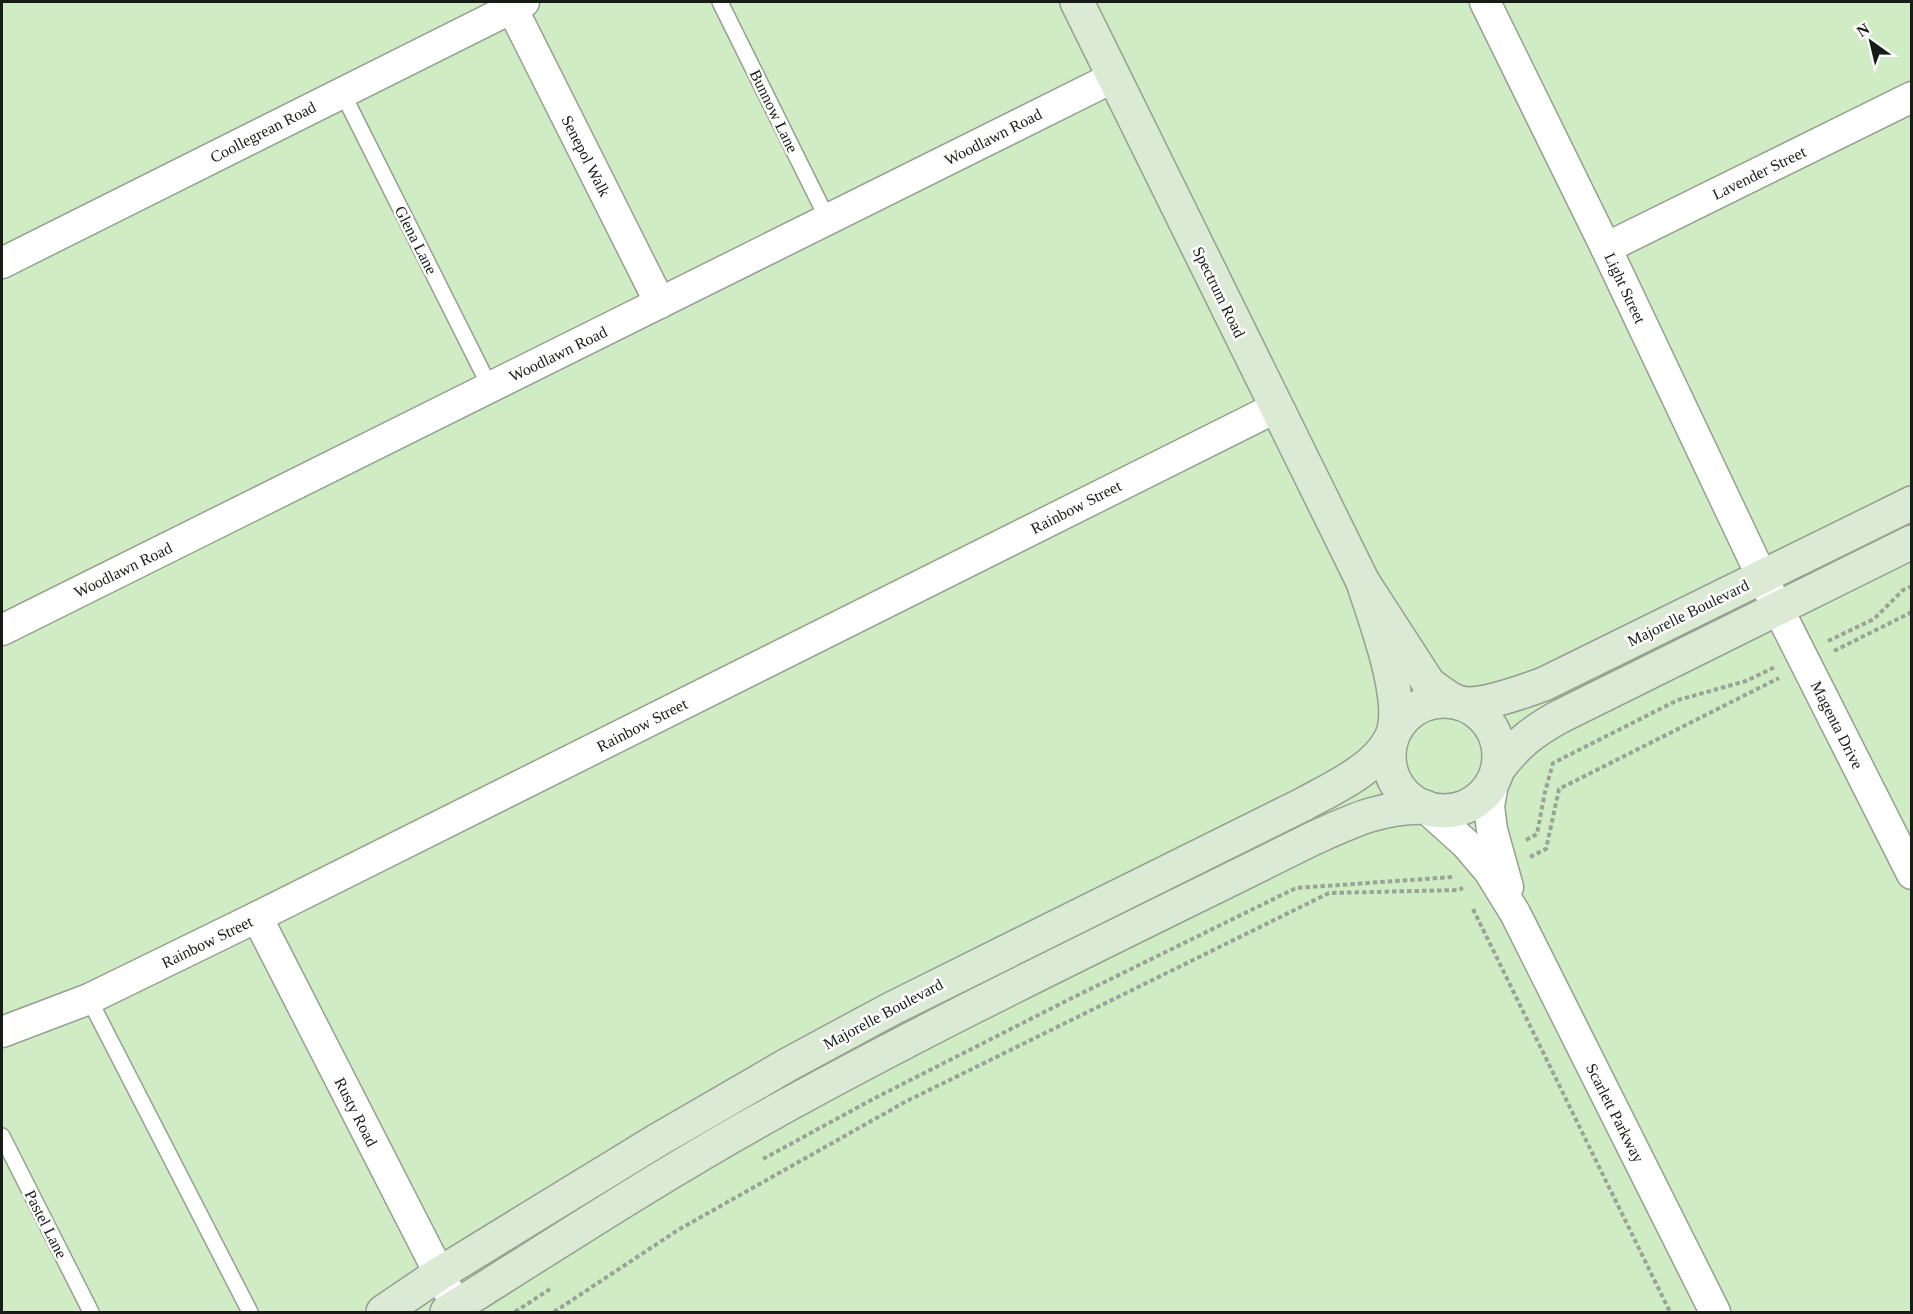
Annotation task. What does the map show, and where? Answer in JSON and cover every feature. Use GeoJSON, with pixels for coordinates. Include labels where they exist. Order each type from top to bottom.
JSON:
{"type":"FeatureCollection","features":[{"type":"Feature","properties":{"kind":"street","name":"Spectrum Road"},"geometry":{"type":"LineString","coordinates":[[1077,2],[1363,582],[1430,684],[1459,703]]}},
{"type":"Feature","properties":{"kind":"street","name":"Light Street"},"geometry":{"type":"LineString","coordinates":[[1485,2],[1606,248],[1762,577]]}},
{"type":"Feature","properties":{"kind":"street","name":"Coollegrean Road"},"geometry":{"type":"LineString","coordinates":[[2,263],[515,4]]}},
{"type":"Feature","properties":{"kind":"street","name":"Senepol Walk"},"geometry":{"type":"LineString","coordinates":[[515,4],[660,303]]}},
{"type":"Feature","properties":{"kind":"street","name":"Woodlawn Road"},"geometry":{"type":"LineString","coordinates":[[2,630],[1114,77]]}},
{"type":"Feature","properties":{"kind":"street","name":"Lavender Street"},"geometry":{"type":"LineString","coordinates":[[1606,248],[1911,97]]}},
{"type":"Feature","properties":{"kind":"street","name":"Rainbow Street"},"geometry":{"type":"LineString","coordinates":[[2,1032],[88,999],[257,917],[1277,407]]}},
{"type":"Feature","properties":{"kind":"street","name":"Majorelle Boulevard"},"geometry":{"type":"LineString","coordinates":[[1459,703],[1512,696],[1544,684],[1911,503]]}},
{"type":"Feature","properties":{"kind":"street"},"geometry":{"type":"LineString","coordinates":[[1496,773],[1500,754],[1496,735],[1486,719],[1471,707],[1453,701],[1434,701],[1416,708],[1401,721],[1392,737],[1389,752],[1390,768],[1396,784],[1406,797],[1437,811],[1456,810],[1474,803],[1488,790],[1496,773],[1513,748],[1543,726],[1911,542]]}},
{"type":"Feature","properties":{"kind":"street","name":"Magenta Drive"},"geometry":{"type":"LineString","coordinates":[[1762,577],[1911,874]]}},
{"type":"Feature","properties":{"kind":"street","name":"Spectrum Road"},"geometry":{"type":"LineString","coordinates":[[1363,582],[1386,653],[1395,696],[1396,717],[1392,737]]}},
{"type":"Feature","properties":{"kind":"street","name":"Majorelle Boulevard"},"geometry":{"type":"LineString","coordinates":[[382,1312],[439,1274],[656,1141],[860,1025],[1350,779],[1374,760],[1392,737]]}},
{"type":"Feature","properties":{"kind":"street","name":"Scarlett Parkway"},"geometry":{"type":"LineString","coordinates":[[1496,773],[1490,806],[1492,830],[1498,866],[1515,913],[1715,1312]]}},
{"type":"Feature","properties":{"kind":"street"},"geometry":{"type":"LineString","coordinates":[[452,1310],[669,1173],[758,1121],[903,1042],[1314,838],[1375,813],[1399,807],[1425,807]]}},
{"type":"Feature","properties":{"kind":"street","name":"Scarlett Parkway"},"geometry":{"type":"LineString","coordinates":[[1425,807],[1466,844],[1498,866]]}},
{"type":"Feature","properties":{"kind":"street","name":"Rusty Road"},"geometry":{"type":"LineString","coordinates":[[257,917],[439,1274],[452,1310]]}},
{"type":"Feature","properties":{"kind":"lane","name":"Bunnow Lane"},"geometry":{"type":"LineString","coordinates":[[720,2],[828,220]]}},
{"type":"Feature","properties":{"kind":"lane","name":"Glena Lane"},"geometry":{"type":"LineString","coordinates":[[342,92],[490,387]]}},
{"type":"Feature","properties":{"kind":"lane"},"geometry":{"type":"LineString","coordinates":[[88,999],[250,1312]]}},
{"type":"Feature","properties":{"kind":"lane","name":"Pastel Lane"},"geometry":{"type":"LineString","coordinates":[[2,1136],[91,1312]]}},
{"type":"Feature","properties":{"kind":"path"},"geometry":{"type":"LineString","coordinates":[[1498,866],[1546,849],[1559,789],[1804,659],[1874,619],[1911,586]]}},
{"type":"Feature","properties":{"kind":"path"},"geometry":{"type":"LineString","coordinates":[[554,1312],[678,1230],[904,1102],[1329,893],[1462,888],[1498,866],[1537,834],[1553,763],[1678,700],[1746,681],[1804,659],[1911,612]]}},
{"type":"Feature","properties":{"kind":"path"},"geometry":{"type":"LineString","coordinates":[[757,1162],[915,1077],[1296,888],[1457,877],[1467,898]]}},
{"type":"Feature","properties":{"kind":"path"},"geometry":{"type":"LineString","coordinates":[[1472,908],[1670,1312]]}},
{"type":"Feature","properties":{"kind":"path"},"geometry":{"type":"LineString","coordinates":[[515,1312],[554,1286]]}},
{"type":"Feature","properties":{"kind":"green space"},"geometry":{"type":"Polygon","coordinates":[[[2,2],[1911,2],[1911,1312],[2,1312],[2,2]]]}}]}
